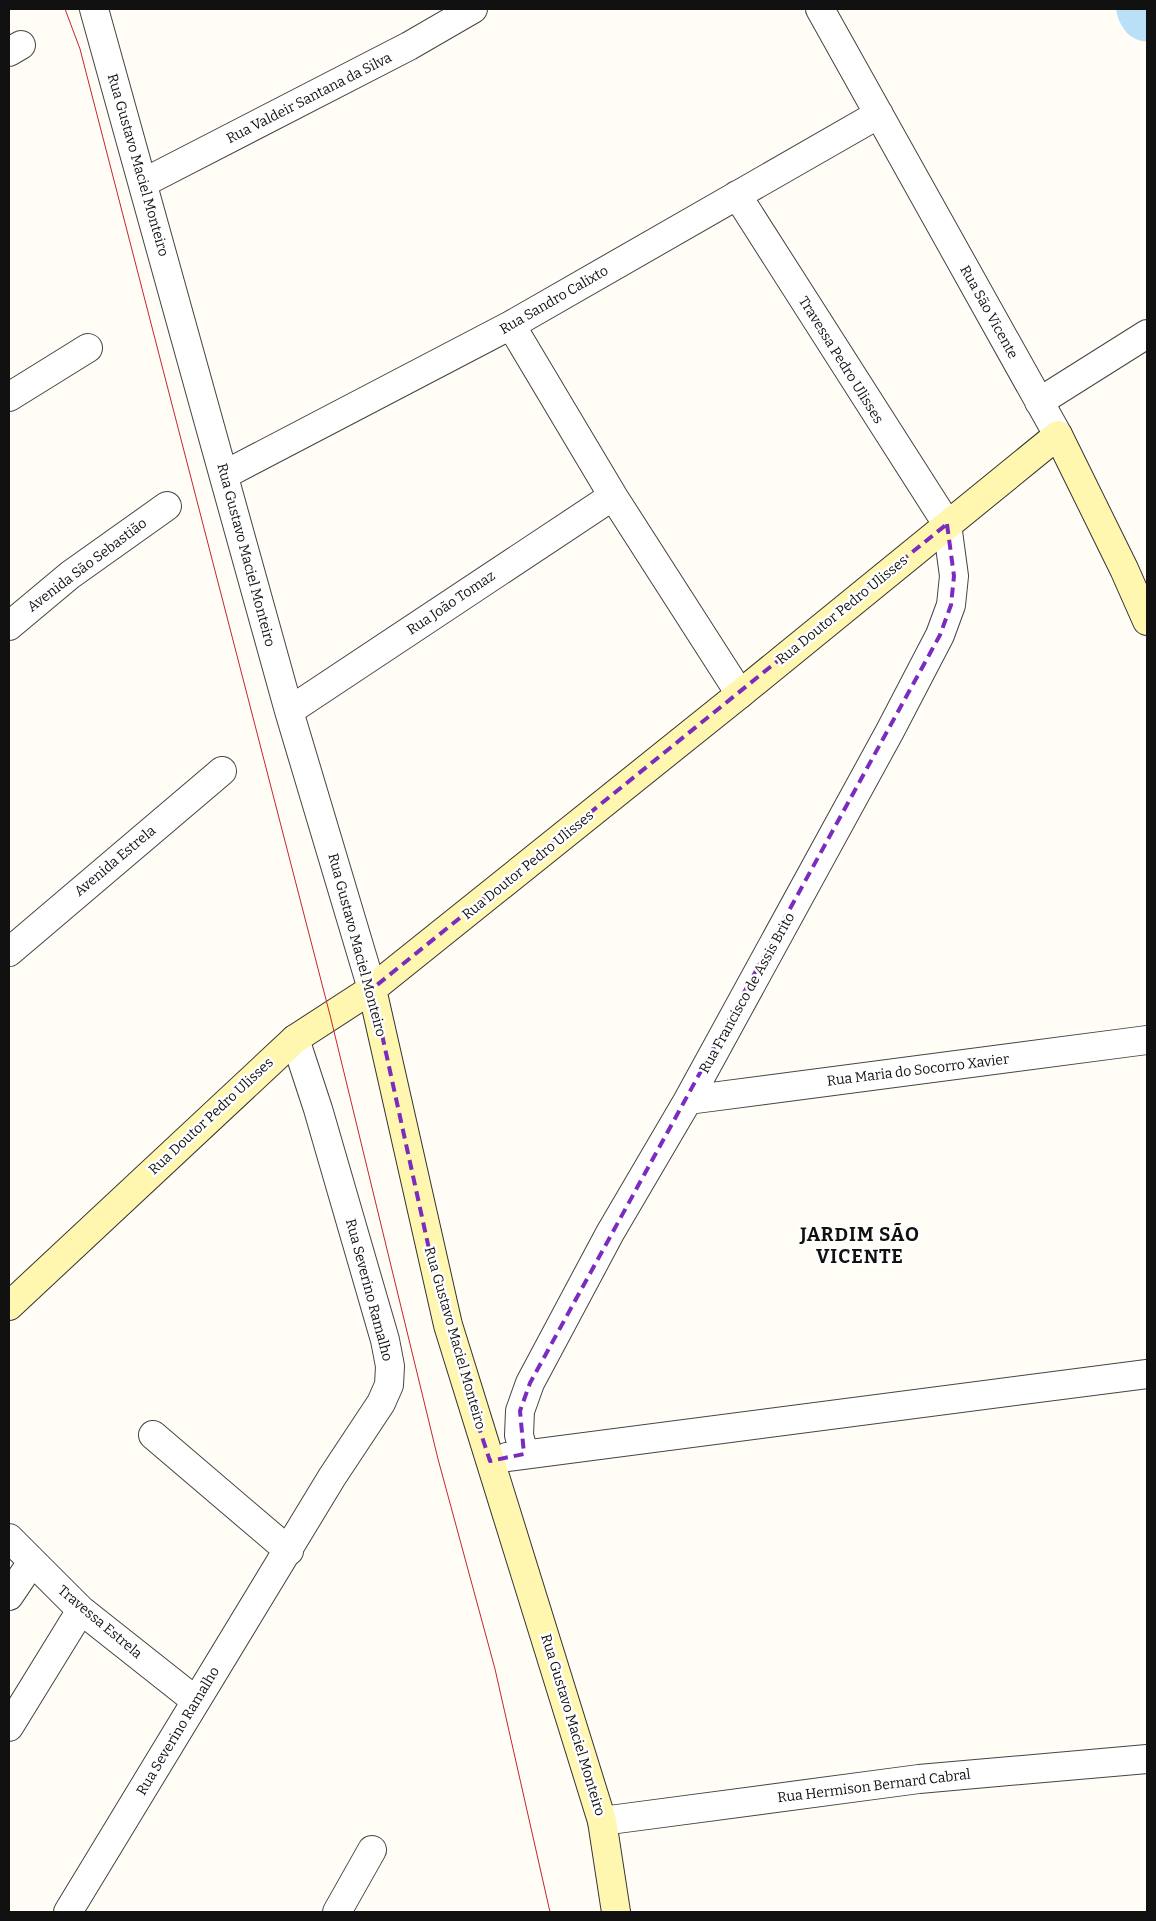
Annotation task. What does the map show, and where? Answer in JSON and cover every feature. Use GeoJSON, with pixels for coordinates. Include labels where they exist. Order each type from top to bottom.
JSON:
{"type":"FeatureCollection","features":[{"type":"Feature","properties":{"kind":"street","name":"Rua Gustavo Maciel Monteiro"},"geometry":{"type":"LineString","coordinates":[[94,9],[289,710],[372,989],[448,1326],[602,1821],[616,1912]]}},
{"type":"Feature","properties":{"kind":"street","name":"Rua Valdeir Santana da Silva"},"geometry":{"type":"LineString","coordinates":[[143,183],[400,51],[473,9]]}},
{"type":"Feature","properties":{"kind":"street","name":"Rua São Vicente"},"geometry":{"type":"LineString","coordinates":[[820,9],[1058,435],[1124,569],[1147,621]]}},
{"type":"Feature","properties":{"kind":"street","name":"Rua Sandro Calixto"},"geometry":{"type":"LineString","coordinates":[[224,475],[511,325],[879,114]]}},
{"type":"Feature","properties":{"kind":"street","name":"Travessa Pedro Ulisses"},"geometry":{"type":"LineString","coordinates":[[737,195],[947,524]]}},
{"type":"Feature","properties":{"kind":"street"},"geometry":{"type":"LineString","coordinates":[[511,325],[614,496],[740,694]]}},
{"type":"Feature","properties":{"kind":"street"},"geometry":{"type":"LineString","coordinates":[[1039,402],[1147,334]]}},
{"type":"Feature","properties":{"kind":"street"},"geometry":{"type":"LineString","coordinates":[[9,397],[88,348]]}},
{"type":"Feature","properties":{"kind":"street","name":"Rua Doutor Pedro Ulisses"},"geometry":{"type":"LineString","coordinates":[[9,1306],[295,1039],[372,989],[740,694],[1058,435]]}},
{"type":"Feature","properties":{"kind":"street","name":"Rua João Tomaz"},"geometry":{"type":"LineString","coordinates":[[289,710],[614,496]]}},
{"type":"Feature","properties":{"kind":"street","name":"Avenida São Sebastião"},"geometry":{"type":"LineString","coordinates":[[9,626],[70,574],[167,506]]}},
{"type":"Feature","properties":{"kind":"street","name":"Rua Francisco de Assis Brito"},"geometry":{"type":"LineString","coordinates":[[524,1454],[519,1435],[520,1410],[530,1383],[610,1233],[688,1100],[886,739],[940,635],[951,605],[954,576],[947,524]]}},
{"type":"Feature","properties":{"kind":"street","name":"Avenida Estrela"},"geometry":{"type":"LineString","coordinates":[[9,952],[222,771]]}},
{"type":"Feature","properties":{"kind":"street","name":"Rua Severino Ramalho"},"geometry":{"type":"LineString","coordinates":[[68,1912],[289,1551],[332,1477],[381,1403],[389,1385],[390,1366],[385,1340],[318,1109],[295,1039]]}},
{"type":"Feature","properties":{"kind":"street","name":"Rua Maria do Socorro Xavier"},"geometry":{"type":"LineString","coordinates":[[688,1100],[1147,1040]]}},
{"type":"Feature","properties":{"kind":"street"},"geometry":{"type":"LineString","coordinates":[[490,1461],[524,1454],[1147,1374]]}},
{"type":"Feature","properties":{"kind":"street"},"geometry":{"type":"LineString","coordinates":[[153,1435],[289,1551]]}},
{"type":"Feature","properties":{"kind":"street","name":"Travessa Estrela"},"geometry":{"type":"LineString","coordinates":[[9,1538],[81,1610],[196,1701]]}},
{"type":"Feature","properties":{"kind":"street"},"geometry":{"type":"LineString","coordinates":[[9,1596],[32,1562]]}},
{"type":"Feature","properties":{"kind":"street"},"geometry":{"type":"LineString","coordinates":[[9,1727],[81,1610]]}},
{"type":"Feature","properties":{"kind":"street","name":"Rua Hermison Bernard Cabral"},"geometry":{"type":"LineString","coordinates":[[602,1821],[919,1779],[1147,1759]]}},
{"type":"Feature","properties":{"kind":"street"},"geometry":{"type":"LineString","coordinates":[[337,1912],[372,1850]]}},
{"type":"Feature","properties":{"kind":"highlighted area"},"geometry":{"type":"Polygon","coordinates":[[[947,524],[954,576],[951,605],[940,635],[530,1383],[520,1411],[524,1454],[490,1461],[463,1379],[429,1249],[372,989],[947,524]]]}},
{"type":"Feature","properties":{"kind":"waterway"},"geometry":{"type":"LineString","coordinates":[[1144,9],[1147,14]]}},
{"type":"Feature","properties":{"kind":"tram line"},"geometry":{"type":"LineString","coordinates":[[65,9],[80,49],[330,1015],[438,1459],[495,1669],[550,1912]]}},
{"type":"Feature","properties":{"kind":"district","name":"JARDIM SÃO VICENTE"},"geometry":{"type":"Point","coordinates":[860,1245]}}]}
